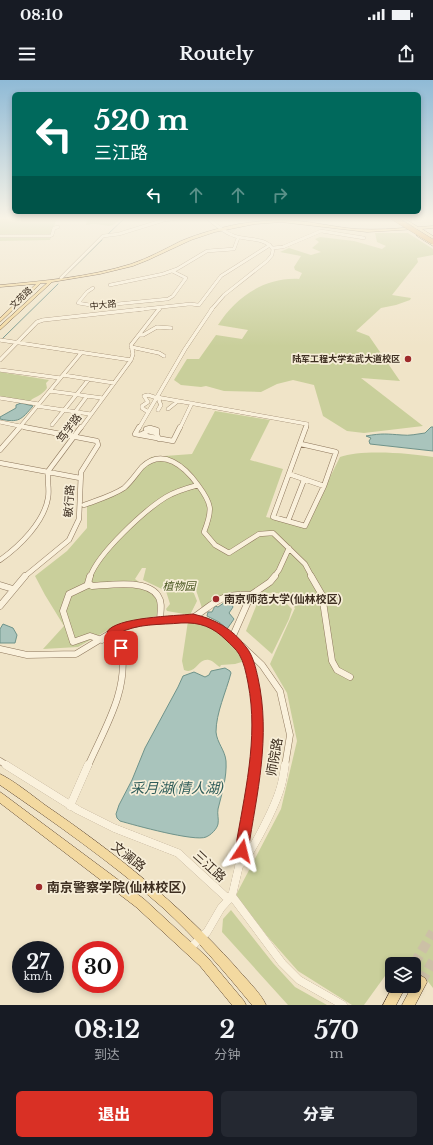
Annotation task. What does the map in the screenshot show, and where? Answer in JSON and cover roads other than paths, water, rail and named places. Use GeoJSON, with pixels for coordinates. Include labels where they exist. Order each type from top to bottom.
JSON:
{"type":"FeatureCollection","features":[{"type":"Feature","properties":{"kind":"main road"},"geometry":{"type":"LineString","coordinates":[[51,280],[104,271],[138,260]]}},
{"type":"Feature","properties":{"kind":"main road"},"geometry":{"type":"LineString","coordinates":[[0,285],[92,275],[133,265],[145,260]]}},
{"type":"Feature","properties":{"kind":"main road","name":"文苑路"},"geometry":{"type":"LineString","coordinates":[[0,329],[51,280]]}},
{"type":"Feature","properties":{"kind":"main road","name":"文苑路"},"geometry":{"type":"LineString","coordinates":[[0,321],[41,281]]}},
{"type":"Feature","properties":{"kind":"main road","name":"文澜路"},"geometry":{"type":"LineString","coordinates":[[0,779],[60,820],[151,891],[200,937],[260,1005]]}},
{"type":"Feature","properties":{"kind":"main road"},"geometry":{"type":"LineString","coordinates":[[0,797],[140,903],[204,962],[240,1005]]}},
{"type":"Feature","properties":{"kind":"main road"},"geometry":{"type":"LineString","coordinates":[[389,1005],[396,993]]}},
{"type":"Feature","properties":{"kind":"main road"},"geometry":{"type":"LineString","coordinates":[[408,1005],[415,993]]}},
{"type":"Feature","properties":{"kind":"street"},"geometry":{"type":"LineString","coordinates":[[61,278],[79,260]]}},
{"type":"Feature","properties":{"kind":"street"},"geometry":{"type":"LineString","coordinates":[[110,285],[147,278],[172,271],[191,260]]}},
{"type":"Feature","properties":{"kind":"street","name":"中大路"},"geometry":{"type":"LineString","coordinates":[[0,360],[37,322],[43,320],[190,304],[199,305],[220,276],[246,260]]}},
{"type":"Feature","properties":{"kind":"street"},"geometry":{"type":"LineString","coordinates":[[192,403],[173,441],[135,434],[182,352],[220,299],[265,264],[268,260]]}},
{"type":"Feature","properties":{"kind":"street"},"geometry":{"type":"LineString","coordinates":[[93,288],[82,297],[78,304],[94,306],[168,298],[173,296],[186,278],[172,271]]}},
{"type":"Feature","properties":{"kind":"street"},"geometry":{"type":"LineString","coordinates":[[0,340],[131,360],[133,354],[131,345],[161,307]]}},
{"type":"Feature","properties":{"kind":"street"},"geometry":{"type":"LineString","coordinates":[[139,335],[157,327],[171,328]]}},
{"type":"Feature","properties":{"kind":"street"},"geometry":{"type":"LineString","coordinates":[[131,347],[159,353],[164,356]]}},
{"type":"Feature","properties":{"kind":"street"},"geometry":{"type":"LineString","coordinates":[[0,450],[82,352]]}},
{"type":"Feature","properties":{"kind":"street","name":"笃学路"},"geometry":{"type":"LineString","coordinates":[[48,473],[131,360]]}},
{"type":"Feature","properties":{"kind":"street"},"geometry":{"type":"LineString","coordinates":[[0,370],[114,383]]}},
{"type":"Feature","properties":{"kind":"street"},"geometry":{"type":"LineString","coordinates":[[52,425],[89,379]]}},
{"type":"Feature","properties":{"kind":"street"},"geometry":{"type":"LineString","coordinates":[[50,391],[102,398]]}},
{"type":"Feature","properties":{"kind":"street"},"geometry":{"type":"LineString","coordinates":[[148,412],[142,408],[142,406],[148,402],[144,396],[148,395],[307,424],[301,444],[273,517],[305,526],[324,486],[336,452],[301,444]]}},
{"type":"Feature","properties":{"kind":"street"},"geometry":{"type":"LineString","coordinates":[[75,412],[87,396]]}},
{"type":"Feature","properties":{"kind":"street"},"geometry":{"type":"LineString","coordinates":[[157,397],[160,408],[169,409],[178,401]]}},
{"type":"Feature","properties":{"kind":"street"},"geometry":{"type":"LineString","coordinates":[[0,398],[90,414]]}},
{"type":"Feature","properties":{"kind":"street"},"geometry":{"type":"LineString","coordinates":[[0,422],[74,436]]}},
{"type":"Feature","properties":{"kind":"street"},"geometry":{"type":"LineString","coordinates":[[140,435],[148,428],[158,430],[159,439]]}},
{"type":"Feature","properties":{"kind":"street","name":"敏行路"},"geometry":{"type":"LineString","coordinates":[[0,606],[13,588],[26,575],[62,548],[69,540],[79,519],[82,488],[80,478],[81,472],[98,445],[97,441],[74,436]]}},
{"type":"Feature","properties":{"kind":"street"},"geometry":{"type":"LineString","coordinates":[[84,505],[117,492],[125,487],[146,464],[153,460],[166,459],[188,470],[206,495],[212,507],[212,514],[204,532],[206,537],[222,551],[229,553],[259,534],[267,532],[273,533],[305,564],[322,595],[332,661],[338,670],[350,677]]}},
{"type":"Feature","properties":{"kind":"street"},"geometry":{"type":"LineString","coordinates":[[0,463],[80,478]]}},
{"type":"Feature","properties":{"kind":"street"},"geometry":{"type":"LineString","coordinates":[[0,560],[16,549],[25,539],[46,505],[49,496],[46,478],[48,473]]}},
{"type":"Feature","properties":{"kind":"street"},"geometry":{"type":"LineString","coordinates":[[289,474],[324,486]]}},
{"type":"Feature","properties":{"kind":"street"},"geometry":{"type":"LineString","coordinates":[[288,521],[304,480]]}},
{"type":"Feature","properties":{"kind":"street"},"geometry":{"type":"LineString","coordinates":[[90,584],[88,583],[92,571],[141,517],[166,497],[181,490],[198,485]]}},
{"type":"Feature","properties":{"kind":"street"},"geometry":{"type":"LineString","coordinates":[[232,638],[251,595],[270,582],[279,570],[289,548]]}},
{"type":"Feature","properties":{"kind":"street"},"geometry":{"type":"LineString","coordinates":[[102,640],[92,635],[85,636],[80,641],[73,642],[63,611],[69,594],[90,584],[92,586],[143,586],[154,592],[159,597],[161,605],[160,621]]}},
{"type":"Feature","properties":{"kind":"street"},"geometry":{"type":"LineString","coordinates":[[0,585],[13,588]]}},
{"type":"Feature","properties":{"kind":"street"},"geometry":{"type":"LineString","coordinates":[[193,618],[216,599],[234,594],[251,595]]}},
{"type":"Feature","properties":{"kind":"street","name":"师院路"},"geometry":{"type":"LineString","coordinates":[[0,649],[27,655],[76,654],[102,640],[119,628],[160,621],[193,618],[206,621],[221,628],[262,666],[280,692],[290,735],[281,787],[265,823],[246,859],[239,866]]}},
{"type":"Feature","properties":{"kind":"street"},"geometry":{"type":"LineString","coordinates":[[70,806],[113,709],[120,686],[122,668],[121,648],[112,632]]}},
{"type":"Feature","properties":{"kind":"street","name":"师院路"},"geometry":{"type":"LineString","coordinates":[[190,948],[207,932],[221,908],[232,896],[239,866],[257,755],[257,699],[250,669],[243,650],[232,638]]}},
{"type":"Feature","properties":{"kind":"street","name":"三江路"},"geometry":{"type":"LineString","coordinates":[[0,761],[70,806],[114,828],[155,842],[178,853],[226,897],[232,896],[282,963],[299,980],[343,1005]]}},
{"type":"Feature","properties":{"kind":"water"},"geometry":{"type":"Polygon","coordinates":[[[21,403],[33,406],[19,419],[11,421],[0,419],[0,417],[16,408],[16,405],[21,403]]]}},
{"type":"Feature","properties":{"kind":"water"},"geometry":{"type":"Polygon","coordinates":[[[433,427],[433,451],[370,444],[369,441],[371,438],[366,436],[380,434],[413,435],[425,433],[433,427]]]}},
{"type":"Feature","properties":{"kind":"water"},"geometry":{"type":"Polygon","coordinates":[[[230,601],[233,607],[229,613],[234,619],[227,629],[219,622],[207,616],[208,612],[212,612],[215,606],[218,607],[225,602],[230,601]]]}},
{"type":"Feature","properties":{"kind":"water"},"geometry":{"type":"Polygon","coordinates":[[[3,624],[13,628],[17,635],[15,643],[0,643],[0,629],[3,624]]]}},
{"type":"Feature","properties":{"kind":"water","name":"采月湖(情人湖)"},"geometry":{"type":"Polygon","coordinates":[[[225,668],[231,673],[219,710],[216,732],[226,761],[226,773],[218,809],[218,822],[214,832],[206,837],[190,837],[120,821],[116,814],[119,805],[132,780],[145,748],[183,676],[194,672],[205,677],[209,675],[211,671],[225,668]]]}},
{"type":"Feature","properties":{"kind":"waterway"},"geometry":{"type":"LineString","coordinates":[[68,273],[81,260]]}},
{"type":"Feature","properties":{"kind":"waterway"},"geometry":{"type":"LineString","coordinates":[[2,339],[58,284]]}},
{"type":"Feature","properties":{"kind":"tunnel"},"geometry":{"type":"LineString","coordinates":[[418,957],[433,932]]}},
{"type":"Feature","properties":{"kind":"tunnel"},"geometry":{"type":"LineString","coordinates":[[421,982],[433,961]]}},
{"type":"Feature","properties":{"kind":"place","name":"陆军工程大学玄武大道校区"},"geometry":{"type":"Point","coordinates":[408,359]}},
{"type":"Feature","properties":{"kind":"place","name":"南京师范大学(仙林校区)"},"geometry":{"type":"Point","coordinates":[216,599]}},
{"type":"Feature","properties":{"kind":"place","name":"南京警察学院(仙林校区)"},"geometry":{"type":"Point","coordinates":[39,887]}},
{"type":"Feature","properties":{"kind":"park label","name":"植物园"},"geometry":{"type":"Point","coordinates":[179,586]}}]}
